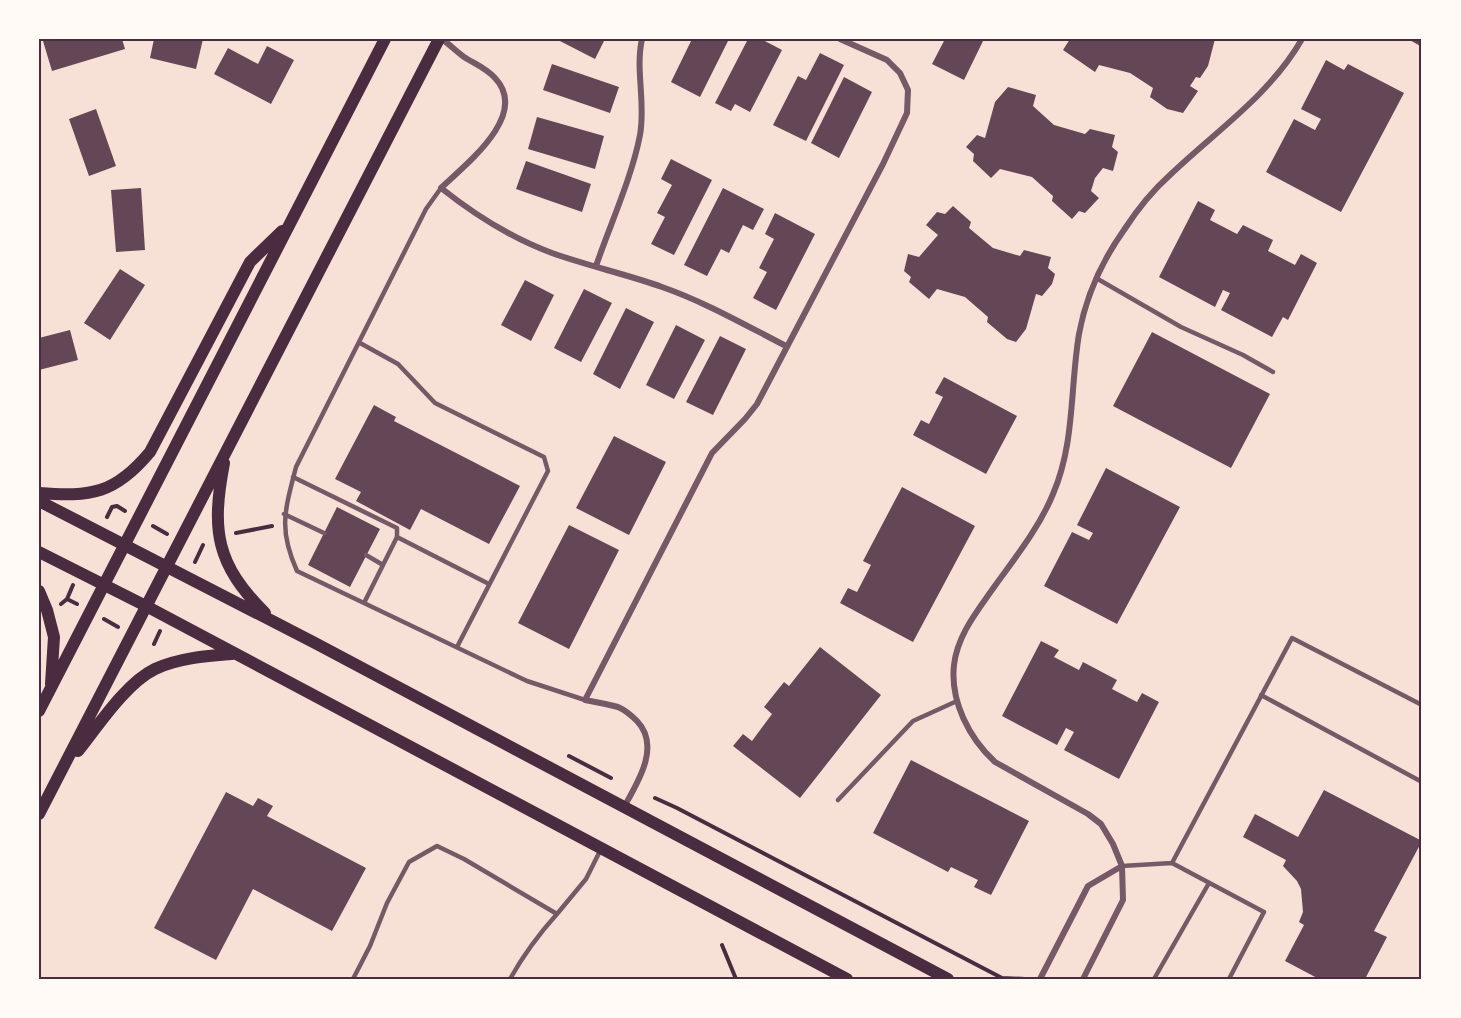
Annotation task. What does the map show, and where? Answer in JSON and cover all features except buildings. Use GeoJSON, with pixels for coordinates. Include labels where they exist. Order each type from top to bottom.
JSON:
{"type":"FeatureCollection","features":[{"type":"Feature","properties":{"kind":"main road"},"geometry":{"type":"LineString","coordinates":[[39,711],[385,39]]}},
{"type":"Feature","properties":{"kind":"main road"},"geometry":{"type":"LineString","coordinates":[[39,814],[441,39]]}},
{"type":"Feature","properties":{"kind":"main road"},"geometry":{"type":"LineString","coordinates":[[39,493],[88,494],[112,485],[134,471],[150,452],[250,262],[290,224]]}},
{"type":"Feature","properties":{"kind":"main road"},"geometry":{"type":"LineString","coordinates":[[226,450],[217,500],[221,548],[228,565],[243,589],[267,615],[315,644]]}},
{"type":"Feature","properties":{"kind":"main road"},"geometry":{"type":"LineString","coordinates":[[39,501],[315,644],[948,979]]}},
{"type":"Feature","properties":{"kind":"main road"},"geometry":{"type":"LineString","coordinates":[[39,552],[146,606],[847,979]]}},
{"type":"Feature","properties":{"kind":"main road"},"geometry":{"type":"LineString","coordinates":[[39,591],[54,637],[51,689]]}},
{"type":"Feature","properties":{"kind":"main road"},"geometry":{"type":"LineString","coordinates":[[62,770],[141,678],[169,663],[198,657],[233,654]]}},
{"type":"Feature","properties":{"kind":"street"},"geometry":{"type":"LineString","coordinates":[[441,39],[496,79],[504,92],[505,108],[498,127],[486,145],[441,188],[467,208],[507,233],[552,253],[664,288],[711,307],[786,346]]}},
{"type":"Feature","properties":{"kind":"street"},"geometry":{"type":"LineString","coordinates":[[596,266],[633,163],[640,134],[639,54],[642,39]]}},
{"type":"Feature","properties":{"kind":"street"},"geometry":{"type":"LineString","coordinates":[[624,807],[646,762],[648,747],[645,733],[629,713],[619,707],[585,700],[712,453],[757,404],[884,164],[907,113],[908,90],[900,73],[887,60],[840,39]]}},
{"type":"Feature","properties":{"kind":"street"},"geometry":{"type":"LineString","coordinates":[[1083,979],[1123,900],[1122,866],[1101,824],[1088,814],[995,762],[982,750],[969,730],[957,701],[954,667],[958,645],[969,623],[1036,526],[1063,469],[1069,444],[1080,332],[1096,278],[1123,231],[1146,200],[1169,176],[1250,104],[1280,70],[1302,39]]}},
{"type":"Feature","properties":{"kind":"street"},"geometry":{"type":"LineString","coordinates":[[1040,979],[1088,886],[1122,866]]}},
{"type":"Feature","properties":{"kind":"lane"},"geometry":{"type":"LineString","coordinates":[[441,188],[426,209],[360,344],[296,467],[284,514],[284,531],[289,554],[297,571],[527,681],[585,700]]}},
{"type":"Feature","properties":{"kind":"lane"},"geometry":{"type":"LineString","coordinates":[[1096,278],[1181,327],[1243,355],[1273,372]]}},
{"type":"Feature","properties":{"kind":"lane"},"geometry":{"type":"LineString","coordinates":[[360,344],[398,364],[435,403],[544,457],[548,471],[457,647]]}},
{"type":"Feature","properties":{"kind":"lane"},"geometry":{"type":"LineString","coordinates":[[293,477],[397,528],[397,537],[364,603]]}},
{"type":"Feature","properties":{"kind":"lane"},"geometry":{"type":"LineString","coordinates":[[284,514],[324,533]]}},
{"type":"Feature","properties":{"kind":"lane"},"geometry":{"type":"LineString","coordinates":[[397,537],[489,584]]}},
{"type":"Feature","properties":{"kind":"lane"},"geometry":{"type":"LineString","coordinates":[[366,555],[383,565]]}},
{"type":"Feature","properties":{"kind":"lane"},"geometry":{"type":"LineString","coordinates":[[1172,863],[1292,638],[1422,705]]}},
{"type":"Feature","properties":{"kind":"lane"},"geometry":{"type":"LineString","coordinates":[[1261,695],[1422,782]]}},
{"type":"Feature","properties":{"kind":"lane"},"geometry":{"type":"LineString","coordinates":[[838,800],[913,721],[957,701]]}},
{"type":"Feature","properties":{"kind":"lane"},"geometry":{"type":"LineString","coordinates":[[353,979],[387,903],[409,862],[437,846],[464,859],[557,914]]}},
{"type":"Feature","properties":{"kind":"lane"},"geometry":{"type":"LineString","coordinates":[[510,979],[530,945],[586,879],[601,849]]}},
{"type":"Feature","properties":{"kind":"lane"},"geometry":{"type":"LineString","coordinates":[[1122,866],[1172,863],[1264,912],[1229,979]]}},
{"type":"Feature","properties":{"kind":"lane"},"geometry":{"type":"LineString","coordinates":[[1154,979],[1209,883]]}},
{"type":"Feature","properties":{"kind":"path"},"geometry":{"type":"LineString","coordinates":[[100,532],[112,507],[117,506],[200,552],[187,577]]}},
{"type":"Feature","properties":{"kind":"path"},"geometry":{"type":"LineString","coordinates":[[238,542],[236,533],[284,523]]}},
{"type":"Feature","properties":{"kind":"path"},"geometry":{"type":"LineString","coordinates":[[79,573],[67,598],[149,645],[154,644],[166,617]]}},
{"type":"Feature","properties":{"kind":"path"},"geometry":{"type":"LineString","coordinates":[[559,750],[611,778]]}},
{"type":"Feature","properties":{"kind":"path"},"geometry":{"type":"LineString","coordinates":[[655,798],[719,829],[1002,978],[1024,978]]}},
{"type":"Feature","properties":{"kind":"path"},"geometry":{"type":"LineString","coordinates":[[722,945],[736,979]]}}]}
